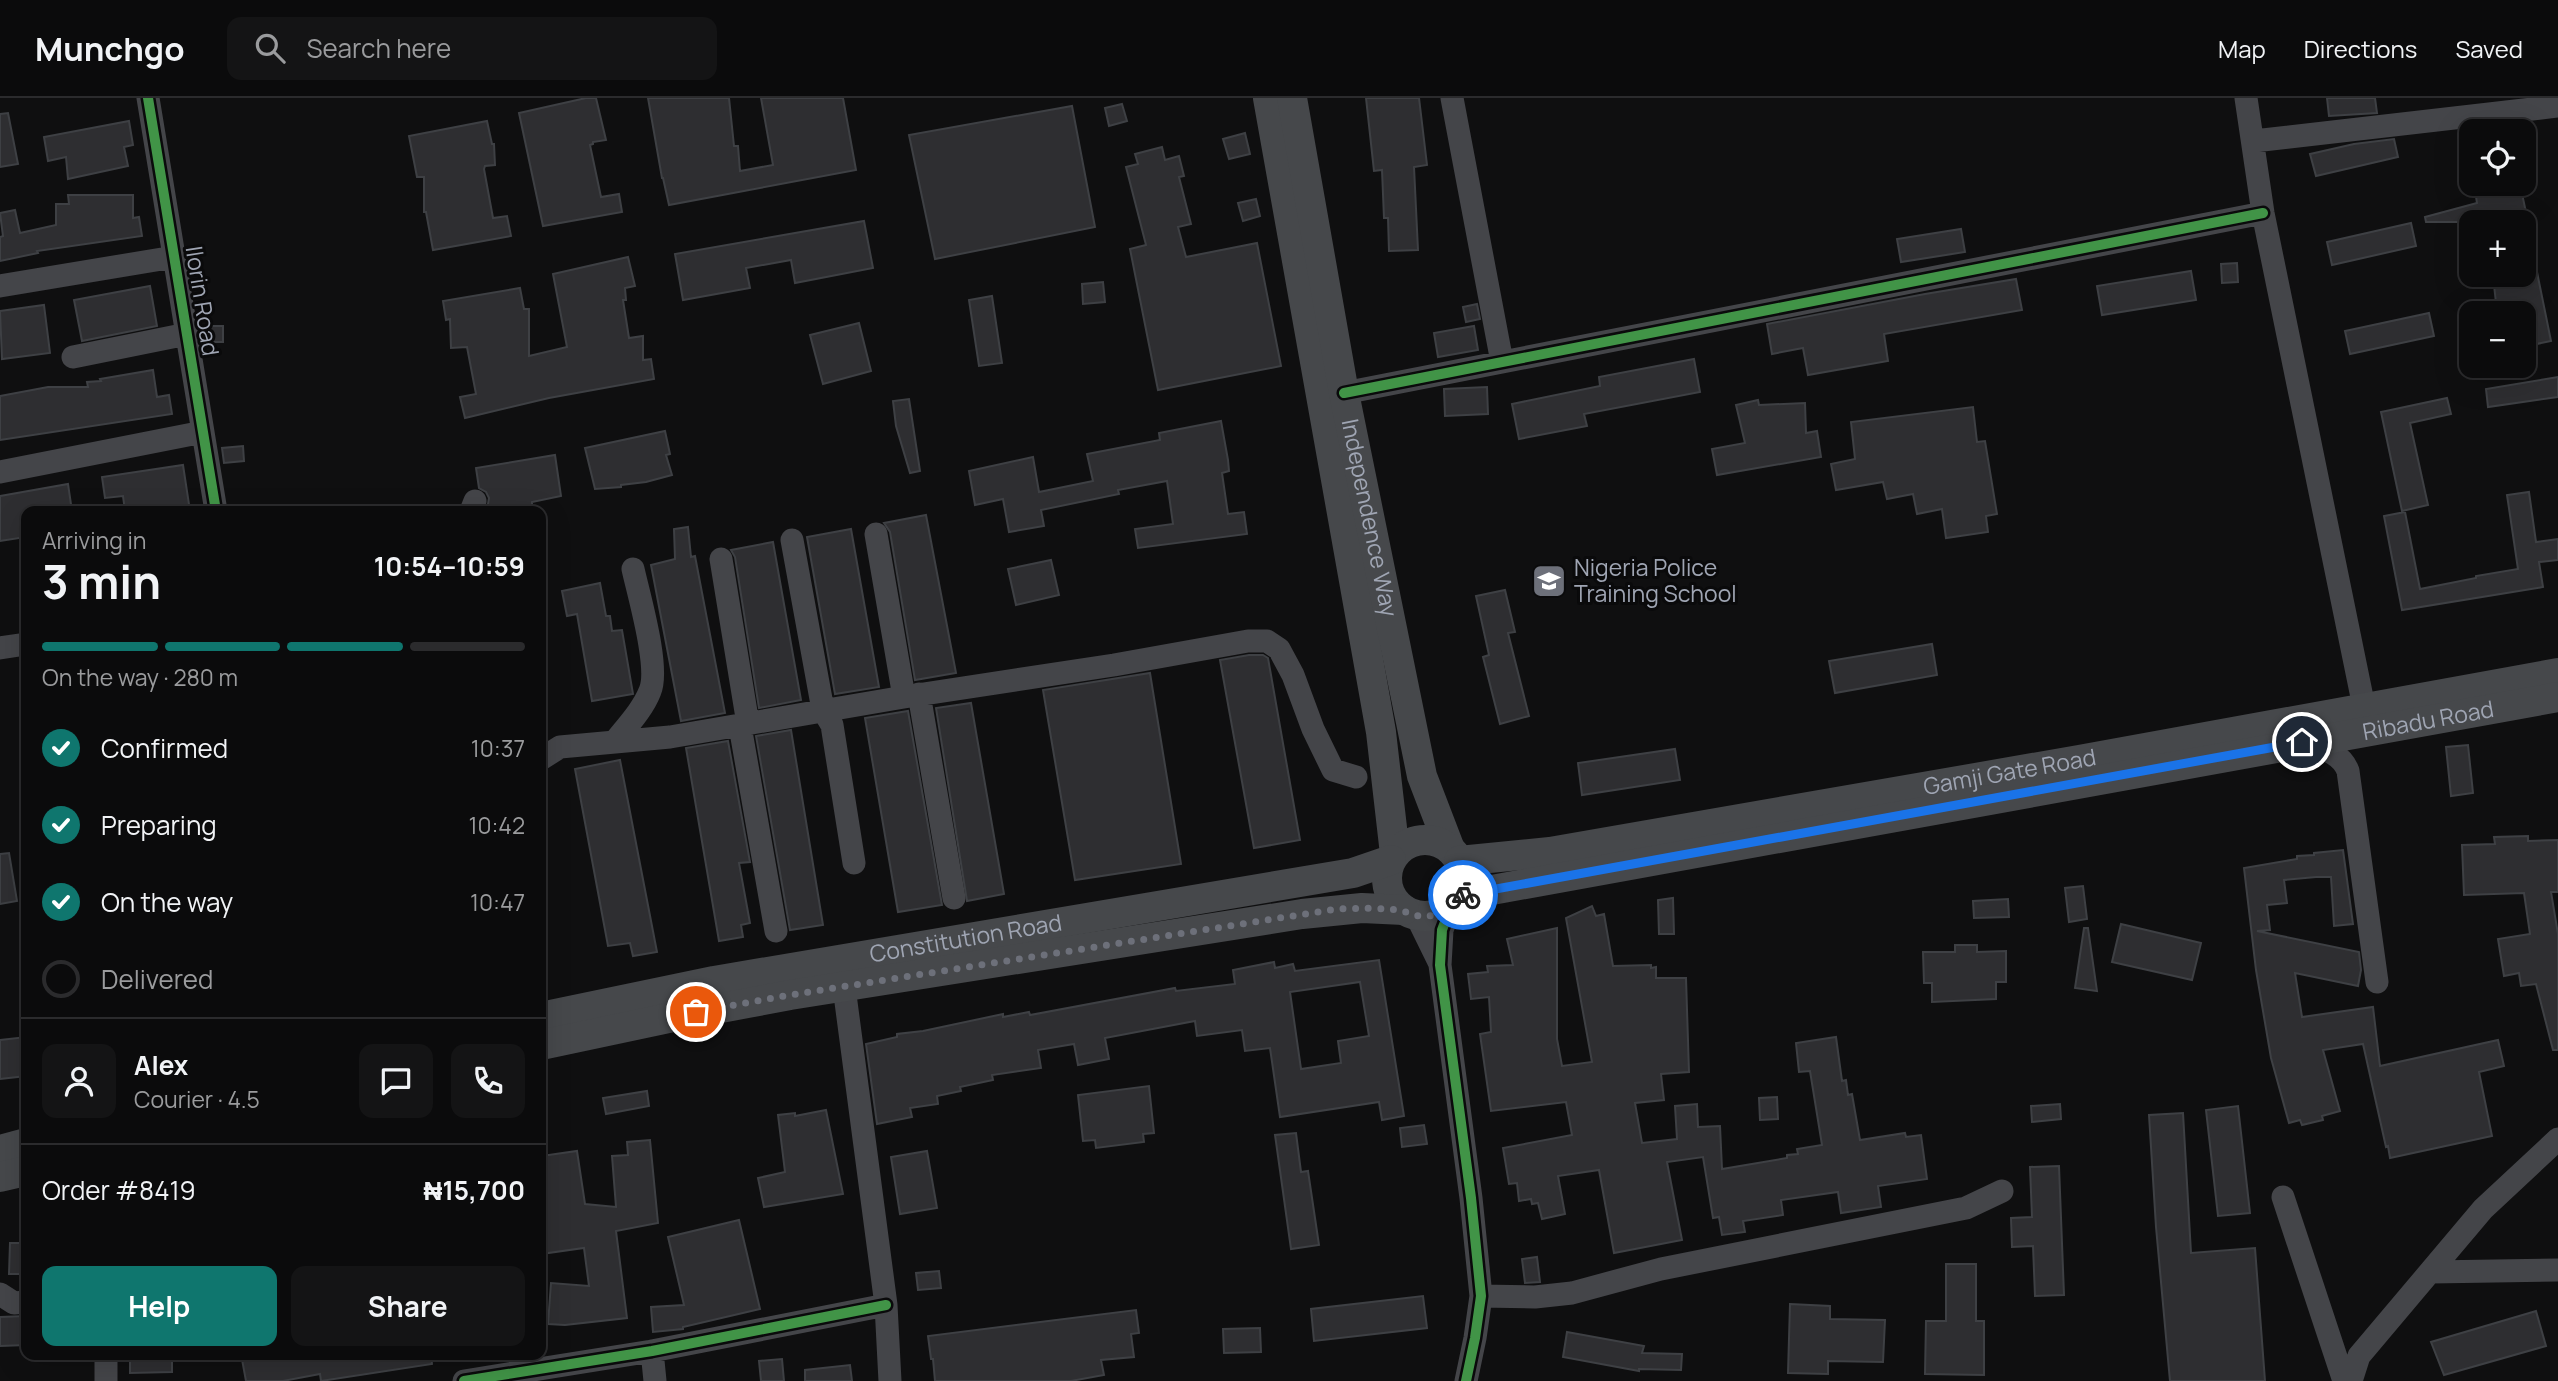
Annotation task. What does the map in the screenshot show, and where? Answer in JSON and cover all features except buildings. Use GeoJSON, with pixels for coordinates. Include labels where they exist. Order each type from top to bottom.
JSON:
{"type":"FeatureCollection","features":[{"type":"Feature","properties":{"kind":"main road","name":"Independence Way"},"geometry":{"type":"LineString","coordinates":[[1268,98],[1381,732],[1393,857]]}},
{"type":"Feature","properties":{"kind":"main road","name":"Independence Way"},"geometry":{"type":"LineString","coordinates":[[1292,98],[1344,393],[1422,776],[1455,855]]}},
{"type":"Feature","properties":{"kind":"main road","name":"Gamji Gate Road"},"geometry":{"type":"LineString","coordinates":[[1455,855],[1577,847],[2558,673]]}},
{"type":"Feature","properties":{"kind":"main road","name":"Ribadu Road"},"geometry":{"type":"LineString","coordinates":[[1455,901],[1556,877],[2558,696]]}},
{"type":"Feature","properties":{"kind":"main road"},"geometry":{"type":"LineString","coordinates":[[1421,840],[1437,842],[1455,855],[1463,873],[1463,885],[1455,901],[1441,913],[1429,916],[1410,913],[1395,903],[1386,882],[1393,857],[1407,844],[1421,840]]}},
{"type":"Feature","properties":{"kind":"main road","name":"Constitution Road"},"geometry":{"type":"LineString","coordinates":[[546,1016],[714,981],[1353,873],[1393,857]]}},
{"type":"Feature","properties":{"kind":"main road","name":"Constitution Road"},"geometry":{"type":"LineString","coordinates":[[546,1044],[673,1017],[844,987],[1337,909],[1410,913]]}},
{"type":"Feature","properties":{"kind":"main road"},"geometry":{"type":"LineString","coordinates":[[0,1150],[21,1144]]}},
{"type":"Feature","properties":{"kind":"main road"},"geometry":{"type":"LineString","coordinates":[[0,1177],[21,1172]]}},
{"type":"Feature","properties":{"kind":"street","name":"Ilorin Road"},"geometry":{"type":"LineString","coordinates":[[148,98],[215,506]]}},
{"type":"Feature","properties":{"kind":"street"},"geometry":{"type":"LineString","coordinates":[[1452,98],[1502,362]]}},
{"type":"Feature","properties":{"kind":"street"},"geometry":{"type":"LineString","coordinates":[[2246,98],[2263,214],[2364,707]]}},
{"type":"Feature","properties":{"kind":"street"},"geometry":{"type":"LineString","coordinates":[[2254,141],[2558,106]]}},
{"type":"Feature","properties":{"kind":"street"},"geometry":{"type":"LineString","coordinates":[[1344,393],[2263,214]]}},
{"type":"Feature","properties":{"kind":"street"},"geometry":{"type":"LineString","coordinates":[[0,286],[174,257]]}},
{"type":"Feature","properties":{"kind":"street"},"geometry":{"type":"LineString","coordinates":[[73,357],[187,334]]}},
{"type":"Feature","properties":{"kind":"street"},"geometry":{"type":"LineString","coordinates":[[0,472],[203,432]]}},
{"type":"Feature","properties":{"kind":"street"},"geometry":{"type":"LineString","coordinates":[[876,534],[954,898]]}},
{"type":"Feature","properties":{"kind":"street"},"geometry":{"type":"LineString","coordinates":[[792,540],[823,710],[832,725],[854,863]]}},
{"type":"Feature","properties":{"kind":"street"},"geometry":{"type":"LineString","coordinates":[[721,559],[776,931]]}},
{"type":"Feature","properties":{"kind":"street"},"geometry":{"type":"LineString","coordinates":[[616,740],[652,689],[652,655],[633,569]]}},
{"type":"Feature","properties":{"kind":"street"},"geometry":{"type":"LineString","coordinates":[[546,756],[560,747],[670,737],[1248,641],[1267,641],[1279,649],[1293,675],[1313,729],[1333,770],[1356,777]]}},
{"type":"Feature","properties":{"kind":"street"},"geometry":{"type":"LineString","coordinates":[[0,648],[21,645]]}},
{"type":"Feature","properties":{"kind":"street"},"geometry":{"type":"LineString","coordinates":[[2302,742],[2339,757],[2345,762],[2348,771],[2377,982]]}},
{"type":"Feature","properties":{"kind":"street"},"geometry":{"type":"LineString","coordinates":[[1455,901],[1442,930],[1440,965],[1471,1198],[1480,1296],[1466,1381]]}},
{"type":"Feature","properties":{"kind":"street"},"geometry":{"type":"LineString","coordinates":[[1410,913],[1440,965]]}},
{"type":"Feature","properties":{"kind":"street"},"geometry":{"type":"LineString","coordinates":[[844,987],[886,1305],[890,1381]]}},
{"type":"Feature","properties":{"kind":"street"},"geometry":{"type":"LineString","coordinates":[[2351,1381],[2359,1356],[2483,1209],[2558,1139]]}},
{"type":"Feature","properties":{"kind":"street"},"geometry":{"type":"LineString","coordinates":[[1480,1296],[1535,1297],[1572,1293],[1661,1269],[1966,1208],[2002,1191]]}},
{"type":"Feature","properties":{"kind":"street"},"geometry":{"type":"LineString","coordinates":[[2283,1197],[2344,1381]]}},
{"type":"Feature","properties":{"kind":"street"},"geometry":{"type":"LineString","coordinates":[[2431,1272],[2558,1270]]}},
{"type":"Feature","properties":{"kind":"street"},"geometry":{"type":"LineString","coordinates":[[0,1294],[14,1303],[21,1302]]}},
{"type":"Feature","properties":{"kind":"street"},"geometry":{"type":"LineString","coordinates":[[464,1381],[652,1351],[886,1305]]}},
{"type":"Feature","properties":{"kind":"street"},"geometry":{"type":"LineString","coordinates":[[652,1351],[654,1381]]}},
{"type":"Feature","properties":{"kind":"street"},"geometry":{"type":"LineString","coordinates":[[106,1360],[106,1381]]}},
{"type":"Feature","properties":{"kind":"cycle path"},"geometry":{"type":"LineString","coordinates":[[148,98],[215,506]]}},
{"type":"Feature","properties":{"kind":"cycle path"},"geometry":{"type":"LineString","coordinates":[[1344,393],[2263,213]]}},
{"type":"Feature","properties":{"kind":"cycle path"},"geometry":{"type":"LineString","coordinates":[[1451,906],[1442,930],[1440,965],[1471,1198],[1481,1296],[1466,1381]]}},
{"type":"Feature","properties":{"kind":"cycle path"},"geometry":{"type":"LineString","coordinates":[[464,1381],[652,1351],[886,1305]]}},
{"type":"Feature","properties":{"kind":"way so far"},"geometry":{"type":"LineString","coordinates":[[696,1012],[1337,909],[1404,910],[1429,916],[1441,913],[1463,895]]}},
{"type":"Feature","properties":{"kind":"place","name":"Nigeria Police Training School"},"geometry":{"type":"Point","coordinates":[1549,581]}},
{"type":"Feature","properties":{"kind":"route"},"geometry":{"type":"LineString","coordinates":[[1463,895],[2302,742]]}}]}
